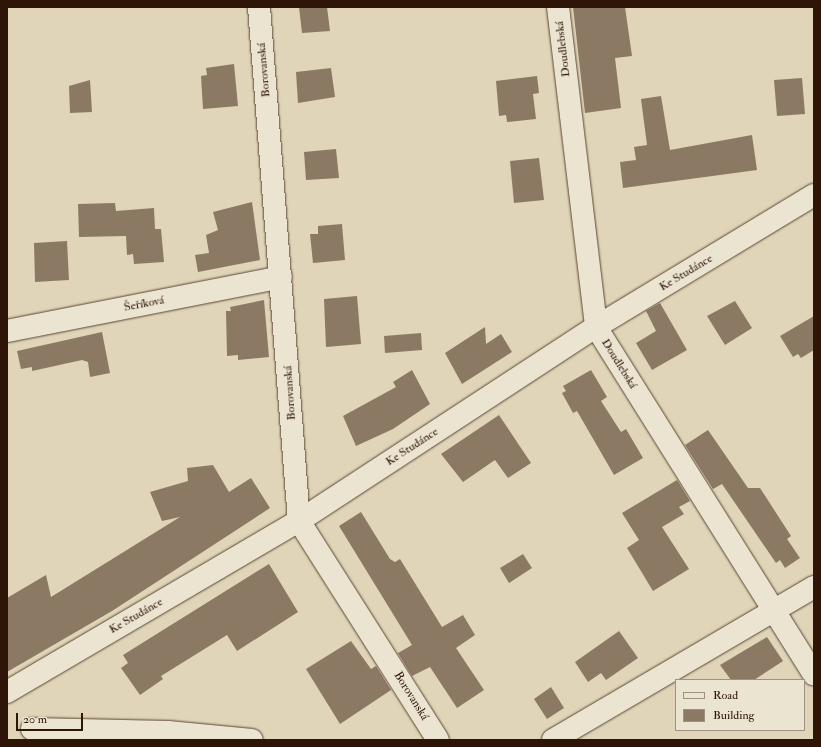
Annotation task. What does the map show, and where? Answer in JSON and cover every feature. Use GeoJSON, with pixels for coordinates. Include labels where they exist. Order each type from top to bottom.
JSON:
{"type":"FeatureCollection","features":[{"type":"Feature","properties":{"kind":"street","name":"Borovanská"},"geometry":{"type":"LineString","coordinates":[[258,7],[281,277],[299,521],[438,740]]}},
{"type":"Feature","properties":{"kind":"street","name":"Doudlebská"},"geometry":{"type":"LineString","coordinates":[[558,7],[596,327],[773,611],[814,674]]}},
{"type":"Feature","properties":{"kind":"street","name":"Ke Studánce"},"geometry":{"type":"LineString","coordinates":[[7,692],[299,521],[596,327],[814,195]]}},
{"type":"Feature","properties":{"kind":"street","name":"Šeříková"},"geometry":{"type":"LineString","coordinates":[[7,331],[281,277]]}},
{"type":"Feature","properties":{"kind":"street"},"geometry":{"type":"LineString","coordinates":[[553,740],[814,588]]}},
{"type":"Feature","properties":{"kind":"street"},"geometry":{"type":"LineString","coordinates":[[32,729],[168,732],[252,740]]}},
{"type":"Feature","properties":{"kind":"building"},"geometry":{"type":"Polygon","coordinates":[[[299,7],[327,7],[330,31],[302,33],[299,7]]]}},
{"type":"Feature","properties":{"kind":"building"},"geometry":{"type":"Polygon","coordinates":[[[573,7],[625,7],[632,56],[615,58],[621,108],[585,113],[573,7]]]}},
{"type":"Feature","properties":{"kind":"building"},"geometry":{"type":"Polygon","coordinates":[[[234,64],[238,106],[203,109],[201,76],[207,75],[206,68],[234,64]]]}},
{"type":"Feature","properties":{"kind":"building"},"geometry":{"type":"Polygon","coordinates":[[[331,68],[335,97],[298,103],[296,72],[331,68]]]}},
{"type":"Feature","properties":{"kind":"building"},"geometry":{"type":"Polygon","coordinates":[[[537,76],[539,93],[533,94],[536,119],[507,122],[506,115],[499,116],[496,81],[537,76]]]}},
{"type":"Feature","properties":{"kind":"building"},"geometry":{"type":"Polygon","coordinates":[[[802,78],[805,114],[777,116],[774,80],[802,78]]]}},
{"type":"Feature","properties":{"kind":"building"},"geometry":{"type":"Polygon","coordinates":[[[90,80],[92,112],[70,113],[69,86],[90,80]]]}},
{"type":"Feature","properties":{"kind":"building"},"geometry":{"type":"Polygon","coordinates":[[[661,96],[670,150],[752,135],[757,170],[623,188],[620,162],[636,160],[634,147],[647,145],[641,99],[661,96]]]}},
{"type":"Feature","properties":{"kind":"building"},"geometry":{"type":"Polygon","coordinates":[[[336,149],[339,178],[306,180],[304,152],[336,149]]]}},
{"type":"Feature","properties":{"kind":"building"},"geometry":{"type":"Polygon","coordinates":[[[539,158],[544,200],[514,203],[510,161],[539,158]]]}},
{"type":"Feature","properties":{"kind":"building"},"geometry":{"type":"Polygon","coordinates":[[[252,202],[260,260],[198,272],[195,255],[209,253],[206,235],[218,230],[213,212],[252,202]]]}},
{"type":"Feature","properties":{"kind":"building"},"geometry":{"type":"Polygon","coordinates":[[[115,203],[116,211],[154,208],[155,229],[161,229],[164,262],[134,264],[133,254],[127,255],[126,236],[79,237],[78,204],[115,203]]]}},
{"type":"Feature","properties":{"kind":"building"},"geometry":{"type":"Polygon","coordinates":[[[342,224],[345,260],[313,263],[310,234],[318,234],[318,226],[342,224]]]}},
{"type":"Feature","properties":{"kind":"building"},"geometry":{"type":"Polygon","coordinates":[[[67,241],[69,280],[35,282],[34,243],[67,241]]]}},
{"type":"Feature","properties":{"kind":"building"},"geometry":{"type":"Polygon","coordinates":[[[357,296],[361,344],[326,347],[324,299],[357,296]]]}},
{"type":"Feature","properties":{"kind":"building"},"geometry":{"type":"Polygon","coordinates":[[[264,300],[269,357],[238,360],[238,355],[227,356],[226,311],[231,311],[230,307],[264,300]]]}},
{"type":"Feature","properties":{"kind":"building"},"geometry":{"type":"Polygon","coordinates":[[[735,301],[752,328],[725,345],[707,316],[735,301]]]}},
{"type":"Feature","properties":{"kind":"building"},"geometry":{"type":"Polygon","coordinates":[[[660,303],[687,350],[652,370],[636,343],[656,331],[646,311],[660,303]]]}},
{"type":"Feature","properties":{"kind":"building"},"geometry":{"type":"Polygon","coordinates":[[[814,316],[814,350],[801,358],[798,354],[793,357],[780,336],[814,316]]]}},
{"type":"Feature","properties":{"kind":"building"},"geometry":{"type":"Polygon","coordinates":[[[485,327],[486,344],[501,334],[512,352],[462,384],[445,353],[485,327]]]}},
{"type":"Feature","properties":{"kind":"building"},"geometry":{"type":"Polygon","coordinates":[[[102,332],[110,373],[90,377],[88,362],[82,360],[32,371],[32,367],[21,369],[17,351],[102,332]]]}},
{"type":"Feature","properties":{"kind":"building"},"geometry":{"type":"Polygon","coordinates":[[[421,333],[422,350],[385,353],[384,336],[421,333]]]}},
{"type":"Feature","properties":{"kind":"building"},"geometry":{"type":"Polygon","coordinates":[[[412,370],[430,404],[393,429],[356,446],[343,416],[396,387],[393,382],[412,370]]]}},
{"type":"Feature","properties":{"kind":"building"},"geometry":{"type":"Polygon","coordinates":[[[591,370],[607,397],[601,401],[621,432],[626,429],[643,458],[614,475],[577,411],[573,413],[562,393],[566,391],[563,386],[591,370]]]}},
{"type":"Feature","properties":{"kind":"building"},"geometry":{"type":"Polygon","coordinates":[[[499,415],[531,463],[508,478],[495,460],[463,482],[441,454],[499,415]]]}},
{"type":"Feature","properties":{"kind":"building"},"geometry":{"type":"Polygon","coordinates":[[[708,430],[748,488],[760,488],[791,536],[787,539],[800,558],[785,568],[780,560],[776,563],[722,484],[713,489],[685,445],[708,430]]]}},
{"type":"Feature","properties":{"kind":"building"},"geometry":{"type":"Polygon","coordinates":[[[213,465],[229,492],[251,478],[270,508],[112,611],[7,672],[7,598],[46,575],[51,597],[180,517],[162,521],[150,492],[188,481],[187,468],[213,465]]]}},
{"type":"Feature","properties":{"kind":"building"},"geometry":{"type":"Polygon","coordinates":[[[677,480],[690,501],[679,507],[684,514],[662,527],[689,569],[653,591],[627,548],[639,540],[622,513],[677,480]]]}},
{"type":"Feature","properties":{"kind":"building"},"geometry":{"type":"Polygon","coordinates":[[[361,512],[390,559],[395,562],[400,559],[442,627],[463,615],[475,635],[456,648],[484,690],[457,708],[430,667],[412,676],[398,653],[412,645],[339,526],[361,512]]]}},
{"type":"Feature","properties":{"kind":"building"},"geometry":{"type":"Polygon","coordinates":[[[523,554],[532,568],[509,583],[500,568],[523,554]]]}},
{"type":"Feature","properties":{"kind":"building"},"geometry":{"type":"Polygon","coordinates":[[[269,564],[298,612],[237,651],[227,635],[161,676],[163,679],[140,695],[121,668],[128,663],[123,655],[269,564]]]}},
{"type":"Feature","properties":{"kind":"building"},"geometry":{"type":"Polygon","coordinates":[[[619,631],[638,658],[606,680],[601,673],[588,682],[575,662],[619,631]]]}},
{"type":"Feature","properties":{"kind":"building"},"geometry":{"type":"Polygon","coordinates":[[[767,637],[783,661],[756,679],[730,679],[720,665],[767,637]]]}},
{"type":"Feature","properties":{"kind":"building"},"geometry":{"type":"Polygon","coordinates":[[[351,641],[371,669],[376,666],[391,690],[340,724],[306,669],[351,641]]]}},
{"type":"Feature","properties":{"kind":"building"},"geometry":{"type":"Polygon","coordinates":[[[551,687],[564,708],[547,719],[534,699],[551,687]]]}}]}
